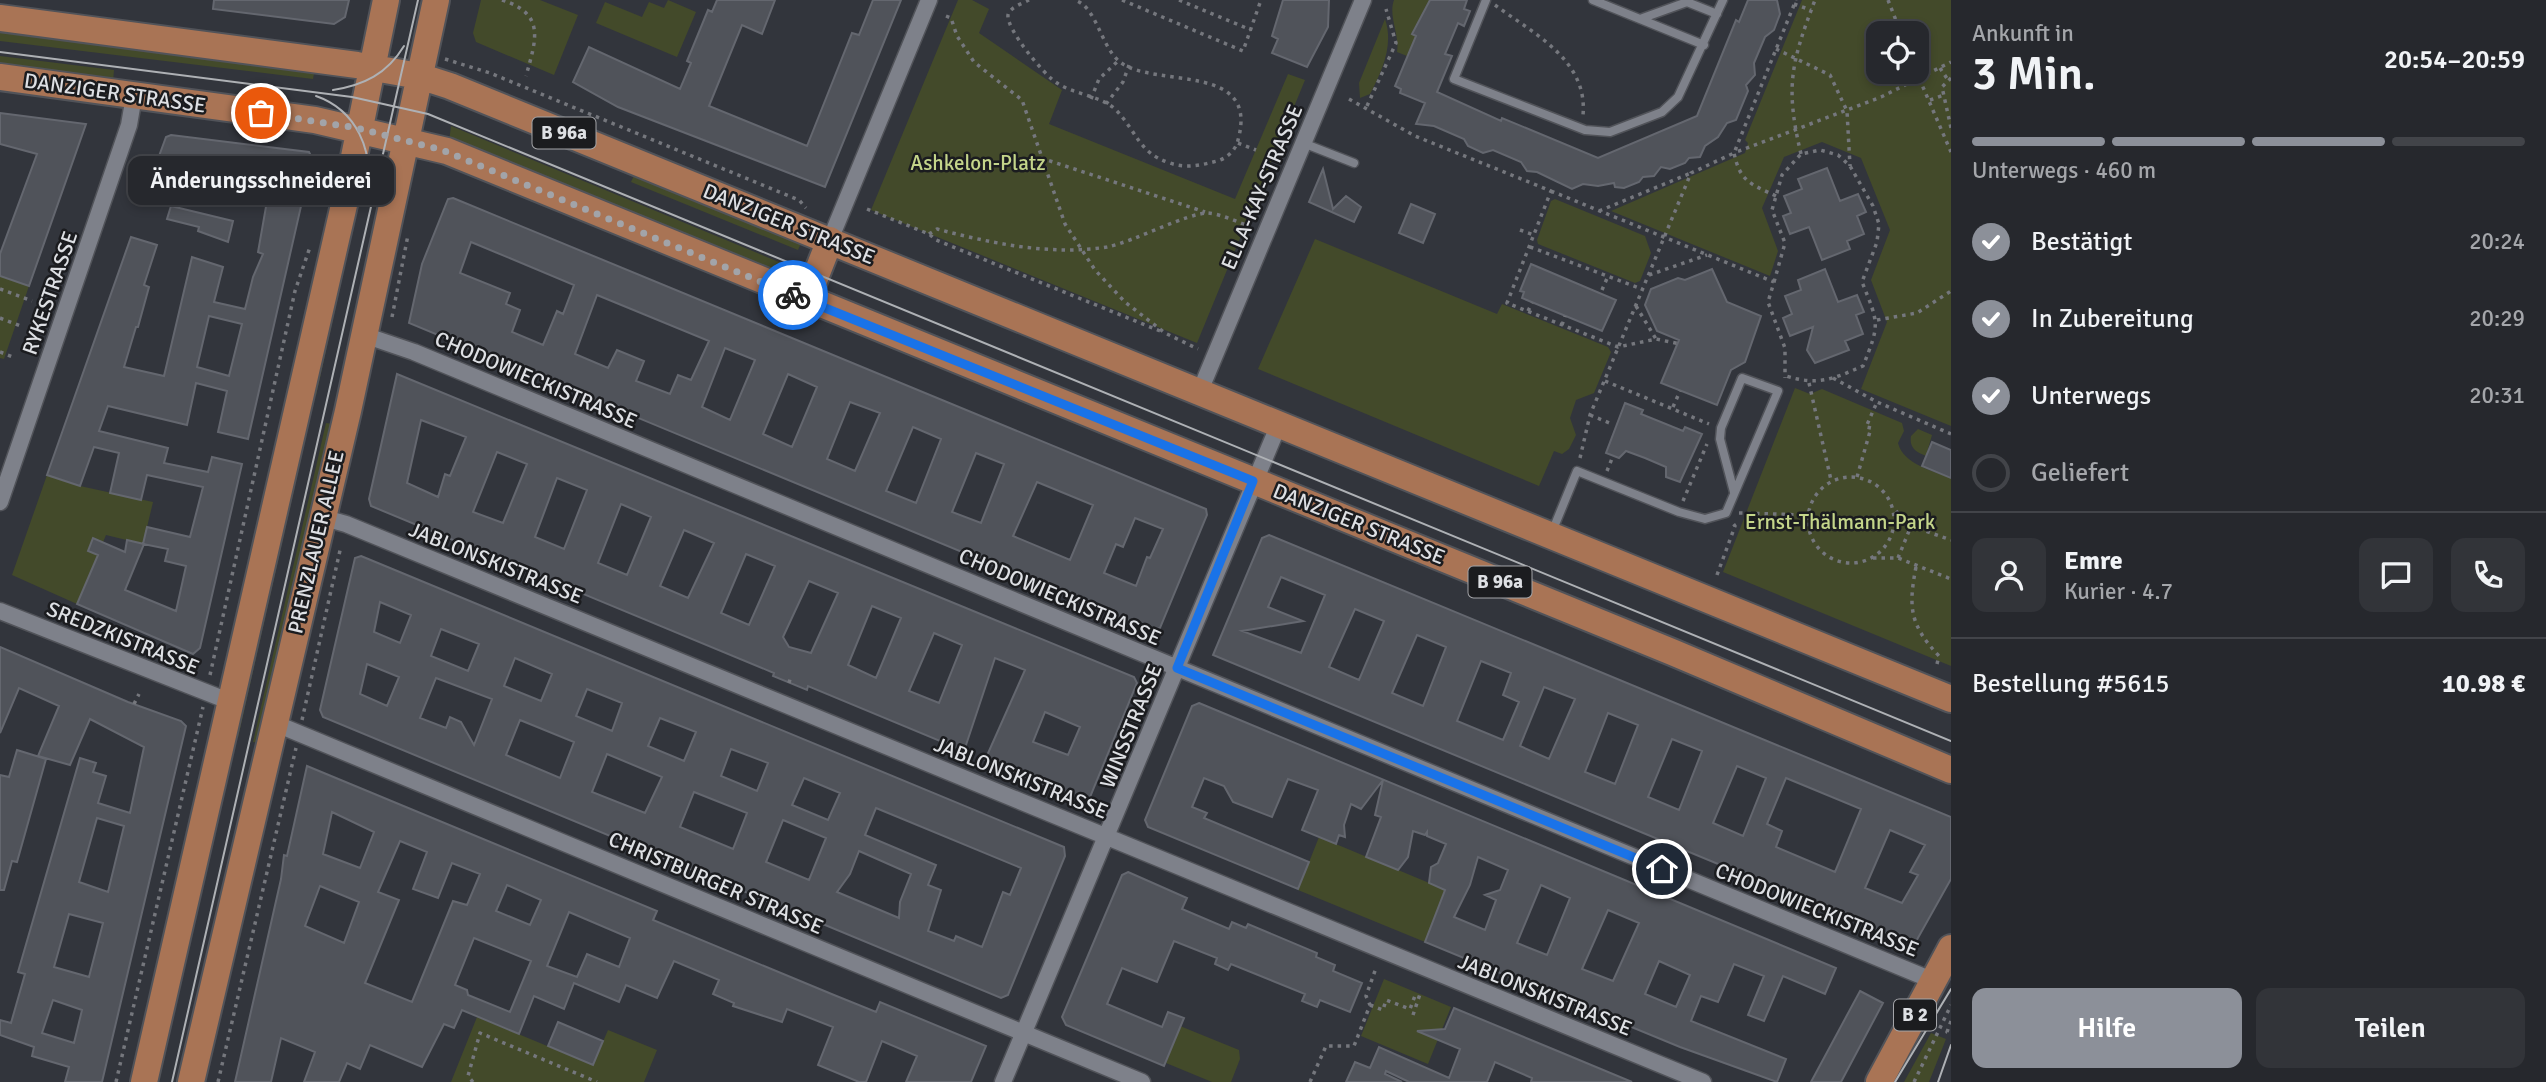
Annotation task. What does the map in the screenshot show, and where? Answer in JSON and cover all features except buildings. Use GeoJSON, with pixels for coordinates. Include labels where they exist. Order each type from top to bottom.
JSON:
{"type":"FeatureCollection","features":[{"type":"Feature","properties":{"kind":"main road"},"geometry":{"type":"LineString","coordinates":[[144,1082],[361,129],[387,0]]}},
{"type":"Feature","properties":{"kind":"main road","name":"PRENZLAUER ALLEE"},"geometry":{"type":"LineString","coordinates":[[191,1082],[364,335],[436,0]]}},
{"type":"Feature","properties":{"kind":"main road","name":"DANZIGER STRASSE"},"geometry":{"type":"LineString","coordinates":[[0,18],[373,67],[419,76],[830,240],[1951,699]]}},
{"type":"Feature","properties":{"kind":"main road","name":"DANZIGER STRASSE"},"geometry":{"type":"LineString","coordinates":[[0,77],[315,120],[406,139],[458,156],[1951,770]]}},
{"type":"Feature","properties":{"kind":"main road"},"geometry":{"type":"LineString","coordinates":[[806,300],[830,240]]}},
{"type":"Feature","properties":{"kind":"main road","name":"B 2"},"geometry":{"type":"LineString","coordinates":[[1880,1082],[1951,948]]}},
{"type":"Feature","properties":{"kind":"street"},"geometry":{"type":"LineString","coordinates":[[830,240],[929,0]]}},
{"type":"Feature","properties":{"kind":"street","name":"ELLA-KAY-STRASSE"},"geometry":{"type":"LineString","coordinates":[[1200,391],[1363,0]]}},
{"type":"Feature","properties":{"kind":"street","name":"RYKESTRASSE"},"geometry":{"type":"LineString","coordinates":[[0,502],[130,125],[134,96]]}},
{"type":"Feature","properties":{"kind":"street","name":"CHODOWIECKISTRASSE"},"geometry":{"type":"LineString","coordinates":[[364,335],[414,352],[1934,981]]}},
{"type":"Feature","properties":{"kind":"street","name":"WINSSTRASSE"},"geometry":{"type":"LineString","coordinates":[[1003,1082],[1279,424]]}},
{"type":"Feature","properties":{"kind":"street","name":"JABLONSKISTRASSE"},"geometry":{"type":"LineString","coordinates":[[321,517],[346,524],[1703,1082]]}},
{"type":"Feature","properties":{"kind":"street","name":"SREDZKISTRASSE"},"geometry":{"type":"LineString","coordinates":[[0,611],[231,702]]}},
{"type":"Feature","properties":{"kind":"street","name":"CHRISTBURGER STRASSE"},"geometry":{"type":"LineString","coordinates":[[274,723],[1142,1082]]}},
{"type":"Feature","properties":{"kind":"lane"},"geometry":{"type":"LineString","coordinates":[[1487,0],[1454,79],[1580,128],[1610,132],[1662,112],[1678,97],[1723,0]]}},
{"type":"Feature","properties":{"kind":"lane"},"geometry":{"type":"LineString","coordinates":[[1597,1],[1703,45]]}},
{"type":"Feature","properties":{"kind":"lane"},"geometry":{"type":"LineString","coordinates":[[1640,19],[1687,2],[1717,14]]}},
{"type":"Feature","properties":{"kind":"lane"},"geometry":{"type":"LineString","coordinates":[[1303,143],[1354,163]]}},
{"type":"Feature","properties":{"kind":"lane"},"geometry":{"type":"LineString","coordinates":[[1550,535],[1577,471],[1679,512],[1705,519],[1726,513],[1778,391],[1742,378],[1718,427],[1734,492]]}},
{"type":"Feature","properties":{"kind":"path"},"geometry":{"type":"LineString","coordinates":[[502,0],[522,8],[534,27],[535,40],[526,76]]}},
{"type":"Feature","properties":{"kind":"path"},"geometry":{"type":"LineString","coordinates":[[1029,0],[1007,16],[1014,36],[1055,82],[1113,107],[1151,157],[1178,166],[1196,166],[1223,160],[1238,143],[1242,127],[1236,105],[1225,89],[1207,81],[1153,74],[1119,61],[1101,37],[1092,14],[1082,2],[1074,0]]}},
{"type":"Feature","properties":{"kind":"path"},"geometry":{"type":"LineString","coordinates":[[1122,0],[1243,51],[1261,0]]}},
{"type":"Feature","properties":{"kind":"path"},"geometry":{"type":"LineString","coordinates":[[1135,6],[1138,0]]}},
{"type":"Feature","properties":{"kind":"path"},"geometry":{"type":"LineString","coordinates":[[1179,0],[1251,30]]}},
{"type":"Feature","properties":{"kind":"path"},"geometry":{"type":"LineString","coordinates":[[1487,0],[1567,61],[1581,83],[1584,97],[1580,128]]}},
{"type":"Feature","properties":{"kind":"path"},"geometry":{"type":"LineString","coordinates":[[1801,155],[1791,73],[1815,0]]}},
{"type":"Feature","properties":{"kind":"path"},"geometry":{"type":"LineString","coordinates":[[1888,0],[1896,21]]}},
{"type":"Feature","properties":{"kind":"path"},"geometry":{"type":"LineString","coordinates":[[1776,196],[1749,183],[1738,171],[1734,153],[1795,2],[1811,10]]}},
{"type":"Feature","properties":{"kind":"path"},"geometry":{"type":"LineString","coordinates":[[1367,106],[1396,43],[1389,10],[1386,9]]}},
{"type":"Feature","properties":{"kind":"path"},"geometry":{"type":"LineString","coordinates":[[946,16],[951,18],[957,36],[974,62],[1022,100],[1065,224],[1080,249],[1125,302],[1165,332]]}},
{"type":"Feature","properties":{"kind":"path"},"geometry":{"type":"LineString","coordinates":[[1776,49],[1830,75],[1847,111],[1850,166]]}},
{"type":"Feature","properties":{"kind":"path"},"geometry":{"type":"LineString","coordinates":[[1091,99],[1099,79],[1119,61]]}},
{"type":"Feature","properties":{"kind":"path"},"geometry":{"type":"LineString","coordinates":[[458,62],[501,77],[799,200],[810,213]]}},
{"type":"Feature","properties":{"kind":"path"},"geometry":{"type":"LineString","coordinates":[[1929,74],[1951,62]]}},
{"type":"Feature","properties":{"kind":"path"},"geometry":{"type":"LineString","coordinates":[[1106,104],[1123,82],[1129,65]]}},
{"type":"Feature","properties":{"kind":"path"},"geometry":{"type":"LineString","coordinates":[[1940,68],[1949,79],[1942,87],[1951,128]]}},
{"type":"Feature","properties":{"kind":"path"},"geometry":{"type":"LineString","coordinates":[[1599,211],[1734,153],[1847,111],[1908,84]]}},
{"type":"Feature","properties":{"kind":"path"},"geometry":{"type":"LineString","coordinates":[[1921,84],[1951,152]]}},
{"type":"Feature","properties":{"kind":"path"},"geometry":{"type":"LineString","coordinates":[[1929,100],[1944,95]]}},
{"type":"Feature","properties":{"kind":"path"},"geometry":{"type":"LineString","coordinates":[[1349,99],[1367,106],[1415,136],[1774,282]]}},
{"type":"Feature","properties":{"kind":"path"},"geometry":{"type":"LineString","coordinates":[[1238,143],[1256,150]]}},
{"type":"Feature","properties":{"kind":"path"},"geometry":{"type":"LineString","coordinates":[[1820,150],[1838,155],[1850,166],[1873,206],[1878,223],[1877,242],[1862,282],[1877,320],[1877,331],[1863,366],[1833,378],[1809,383],[1786,376],[1785,348],[1768,302],[1785,243],[1772,209],[1782,175],[1801,155],[1820,150]]}},
{"type":"Feature","properties":{"kind":"path"},"geometry":{"type":"LineString","coordinates":[[1041,158],[1250,226]]}},
{"type":"Feature","properties":{"kind":"path"},"geometry":{"type":"LineString","coordinates":[[1577,471],[1590,415],[1691,173]]}},
{"type":"Feature","properties":{"kind":"path"},"geometry":{"type":"LineString","coordinates":[[1551,191],[1507,303],[1618,347],[1656,339],[1680,344]]}},
{"type":"Feature","properties":{"kind":"path"},"geometry":{"type":"LineString","coordinates":[[867,208],[929,234],[948,245],[1199,347]]}},
{"type":"Feature","properties":{"kind":"path"},"geometry":{"type":"LineString","coordinates":[[929,234],[937,229],[986,241],[1080,249],[1108,246],[1208,213]]}},
{"type":"Feature","properties":{"kind":"path"},"geometry":{"type":"LineString","coordinates":[[1521,230],[1534,236]]}},
{"type":"Feature","properties":{"kind":"path"},"geometry":{"type":"LineString","coordinates":[[208,687],[295,291],[313,239]]}},
{"type":"Feature","properties":{"kind":"path"},"geometry":{"type":"LineString","coordinates":[[1530,247],[1642,289]]}},
{"type":"Feature","properties":{"kind":"path"},"geometry":{"type":"LineString","coordinates":[[1647,276],[1707,255]]}},
{"type":"Feature","properties":{"kind":"path"},"geometry":{"type":"LineString","coordinates":[[1602,290],[1608,276]]}},
{"type":"Feature","properties":{"kind":"path"},"geometry":{"type":"LineString","coordinates":[[1,290],[32,301]]}},
{"type":"Feature","properties":{"kind":"path"},"geometry":{"type":"LineString","coordinates":[[1877,320],[1917,313],[1951,291]]}},
{"type":"Feature","properties":{"kind":"path"},"geometry":{"type":"LineString","coordinates":[[1528,312],[1532,303]]}},
{"type":"Feature","properties":{"kind":"path"},"geometry":{"type":"LineString","coordinates":[[1636,306],[1656,339]]}},
{"type":"Feature","properties":{"kind":"path"},"geometry":{"type":"LineString","coordinates":[[1562,324],[1565,316]]}},
{"type":"Feature","properties":{"kind":"path"},"geometry":{"type":"LineString","coordinates":[[0,318],[23,327]]}},
{"type":"Feature","properties":{"kind":"path"},"geometry":{"type":"LineString","coordinates":[[0,352],[13,357]]}},
{"type":"Feature","properties":{"kind":"path"},"geometry":{"type":"LineString","coordinates":[[1833,378],[1877,402],[1951,434]]}},
{"type":"Feature","properties":{"kind":"path"},"geometry":{"type":"LineString","coordinates":[[1605,381],[1718,427],[1698,459],[1679,512]]}},
{"type":"Feature","properties":{"kind":"path"},"geometry":{"type":"LineString","coordinates":[[1809,383],[1831,480]]}},
{"type":"Feature","properties":{"kind":"path"},"geometry":{"type":"LineString","coordinates":[[1673,407],[1680,391]]}},
{"type":"Feature","properties":{"kind":"path"},"geometry":{"type":"LineString","coordinates":[[1857,477],[1871,428],[1866,427],[1877,402]]}},
{"type":"Feature","properties":{"kind":"path"},"geometry":{"type":"LineString","coordinates":[[1590,415],[1612,424]]}},
{"type":"Feature","properties":{"kind":"path"},"geometry":{"type":"LineString","coordinates":[[1951,540],[1911,526],[1875,485],[1857,477],[1831,480],[1817,493],[1806,515],[1810,534],[1821,551],[1832,559],[1853,563],[1871,558],[1898,558],[1951,579]]}},
{"type":"Feature","properties":{"kind":"path"},"geometry":{"type":"LineString","coordinates":[[1871,558],[1883,550],[1891,537],[1894,509]]}},
{"type":"Feature","properties":{"kind":"path"},"geometry":{"type":"LineString","coordinates":[[1747,512],[1806,515]]}},
{"type":"Feature","properties":{"kind":"path"},"geometry":{"type":"LineString","coordinates":[[1717,575],[1735,526],[1726,513]]}},
{"type":"Feature","properties":{"kind":"path"},"geometry":{"type":"LineString","coordinates":[[1898,558],[1911,526]]}},
{"type":"Feature","properties":{"kind":"path"},"geometry":{"type":"LineString","coordinates":[[1916,566],[1910,601],[1913,616],[1922,635],[1939,656],[1937,664]]}},
{"type":"Feature","properties":{"kind":"path"},"geometry":{"type":"LineString","coordinates":[[134,704],[139,694]]}},
{"type":"Feature","properties":{"kind":"path"},"geometry":{"type":"LineString","coordinates":[[116,1082],[203,705]]}},
{"type":"Feature","properties":{"kind":"path"},"geometry":{"type":"LineString","coordinates":[[218,1082],[297,741]]}},
{"type":"Feature","properties":{"kind":"path"},"geometry":{"type":"LineString","coordinates":[[135,962],[142,964]]}},
{"type":"Feature","properties":{"kind":"path"},"geometry":{"type":"LineString","coordinates":[[1376,968],[1366,996],[1370,1005],[1383,1010],[1386,1000],[1410,1012],[1418,994]]}},
{"type":"Feature","properties":{"kind":"path"},"geometry":{"type":"LineString","coordinates":[[243,975],[249,976]]}},
{"type":"Feature","properties":{"kind":"path"},"geometry":{"type":"LineString","coordinates":[[1310,1082],[1326,1046],[1354,1046],[1370,1005]]}},
{"type":"Feature","properties":{"kind":"path"},"geometry":{"type":"LineString","coordinates":[[1914,1082],[1951,1005]]}},
{"type":"Feature","properties":{"kind":"path"},"geometry":{"type":"LineString","coordinates":[[1951,1021],[1947,1032],[1951,1033]]}},
{"type":"Feature","properties":{"kind":"path"},"geometry":{"type":"LineString","coordinates":[[472,1082],[468,1076],[480,1033],[597,1082]]}},
{"type":"Feature","properties":{"kind":"green space"},"geometry":{"type":"Polygon","coordinates":[[[481,0],[540,0],[578,15],[554,75],[476,42],[473,33],[481,0]]]}},
{"type":"Feature","properties":{"kind":"green space"},"geometry":{"type":"Polygon","coordinates":[[[668,0],[696,12],[677,57],[596,23],[605,2],[642,17],[649,2],[664,8],[668,0]]]}},
{"type":"Feature","properties":{"kind":"green space","name":"Ashkelon-Platz"},"geometry":{"type":"Polygon","coordinates":[[[958,0],[972,0],[989,9],[979,33],[1062,90],[1049,124],[1235,199],[1288,74],[1305,80],[1197,343],[871,210],[958,0]]]}},
{"type":"Feature","properties":{"kind":"green space"},"geometry":{"type":"Polygon","coordinates":[[[1394,0],[1430,0],[1412,34],[1416,36],[1407,56],[1397,52],[1392,12],[1394,0]]]}},
{"type":"Feature","properties":{"kind":"green space"},"geometry":{"type":"Polygon","coordinates":[[[1802,0],[1951,0],[1951,426],[1861,389],[1887,322],[1871,280],[1890,230],[1861,158],[1822,142],[1784,157],[1762,208],[1778,251],[1770,276],[1611,211],[1745,153],[1748,143],[1745,140],[1802,0]]]}},
{"type":"Feature","properties":{"kind":"green space"},"geometry":{"type":"Polygon","coordinates":[[[1385,19],[1388,38],[1385,58],[1370,94],[1360,98],[1359,83],[1385,19]]]}},
{"type":"Feature","properties":{"kind":"green space"},"geometry":{"type":"Polygon","coordinates":[[[0,32],[106,41],[315,68],[313,79],[0,41],[0,32]]]}},
{"type":"Feature","properties":{"kind":"green space"},"geometry":{"type":"Polygon","coordinates":[[[0,56],[114,70],[113,82],[0,67],[0,56]]]}},
{"type":"Feature","properties":{"kind":"green space"},"geometry":{"type":"Polygon","coordinates":[[[451,126],[791,267],[785,282],[449,142],[451,126]]]}},
{"type":"Feature","properties":{"kind":"green space"},"geometry":{"type":"Polygon","coordinates":[[[635,173],[802,241],[798,250],[631,182],[635,173]]]}},
{"type":"Feature","properties":{"kind":"green space"},"geometry":{"type":"Polygon","coordinates":[[[1555,199],[1645,236],[1651,253],[1640,281],[1635,283],[1538,244],[1537,240],[1551,201],[1555,199]]]}},
{"type":"Feature","properties":{"kind":"green space"},"geometry":{"type":"Polygon","coordinates":[[[352,205],[358,206],[316,396],[309,395],[352,205]]]}},
{"type":"Feature","properties":{"kind":"green space"},"geometry":{"type":"Polygon","coordinates":[[[1315,239],[1497,314],[1502,304],[1608,347],[1611,352],[1594,393],[1576,400],[1570,418],[1576,435],[1569,449],[1562,454],[1554,451],[1539,486],[1258,369],[1315,239]]]}},
{"type":"Feature","properties":{"kind":"green space"},"geometry":{"type":"Polygon","coordinates":[[[0,276],[29,286],[4,359],[0,358],[0,276]]]}},
{"type":"Feature","properties":{"kind":"green space","name":"Ernst-Thälmann-Park"},"geometry":{"type":"Polygon","coordinates":[[[1795,388],[1810,394],[1822,389],[1902,423],[1904,431],[1898,443],[1906,456],[1920,466],[1951,478],[1951,666],[1723,572],[1795,388]]]}},
{"type":"Feature","properties":{"kind":"green space"},"geometry":{"type":"Polygon","coordinates":[[[304,417],[310,419],[238,738],[231,736],[304,417]]]}},
{"type":"Feature","properties":{"kind":"green space"},"geometry":{"type":"Polygon","coordinates":[[[326,423],[333,424],[261,743],[253,742],[326,423]]]}},
{"type":"Feature","properties":{"kind":"green space"},"geometry":{"type":"Polygon","coordinates":[[[1918,429],[1932,435],[1926,456],[1916,451],[1911,444],[1911,436],[1918,429]]]}},
{"type":"Feature","properties":{"kind":"green space"},"geometry":{"type":"Polygon","coordinates":[[[47,475],[80,486],[153,502],[143,544],[106,535],[77,604],[12,575],[47,475]]]}},
{"type":"Feature","properties":{"kind":"green space"},"geometry":{"type":"Polygon","coordinates":[[[1319,837],[1446,890],[1425,942],[1298,890],[1319,837]]]}},
{"type":"Feature","properties":{"kind":"green space"},"geometry":{"type":"Polygon","coordinates":[[[1384,979],[1451,1007],[1428,1064],[1361,1036],[1384,979]]]}},
{"type":"Feature","properties":{"kind":"green space"},"geometry":{"type":"Polygon","coordinates":[[[477,1017],[593,1065],[608,1030],[657,1050],[644,1082],[451,1082],[477,1017]]]}},
{"type":"Feature","properties":{"kind":"green space"},"geometry":{"type":"Polygon","coordinates":[[[1180,1026],[1239,1050],[1240,1059],[1231,1082],[1212,1082],[1166,1063],[1180,1026]]]}},
{"type":"Feature","properties":{"kind":"green space"},"geometry":{"type":"Polygon","coordinates":[[[1931,1033],[1946,1039],[1929,1082],[1904,1082],[1931,1033]]]}},
{"type":"Feature","properties":{"kind":"tram line"},"geometry":{"type":"LineString","coordinates":[[172,1082],[418,0]]}},
{"type":"Feature","properties":{"kind":"tram line"},"geometry":{"type":"LineString","coordinates":[[333,90],[374,77],[390,64],[404,46]]}},
{"type":"Feature","properties":{"kind":"tram line"},"geometry":{"type":"LineString","coordinates":[[0,52],[352,97],[428,114],[1951,741]]}},
{"type":"Feature","properties":{"kind":"tram line"},"geometry":{"type":"LineString","coordinates":[[316,96],[342,111],[359,134],[368,162],[366,192]]}},
{"type":"Feature","properties":{"kind":"tram line"},"geometry":{"type":"LineString","coordinates":[[1895,1082],[1951,989]]}},
{"type":"Feature","properties":{"kind":"tram line"},"geometry":{"type":"LineString","coordinates":[[1938,1082],[1951,1045]]}},
{"type":"Feature","properties":{"kind":"way so far"},"geometry":{"type":"LineString","coordinates":[[261,113],[357,128],[442,150],[793,295]]}},
{"type":"Feature","properties":{"kind":"place","name":"Änderungsschneiderei"},"geometry":{"type":"Point","coordinates":[261,113]}},
{"type":"Feature","properties":{"kind":"route"},"geometry":{"type":"LineString","coordinates":[[793,295],[1253,481],[1177,668],[1662,869]]}}]}
